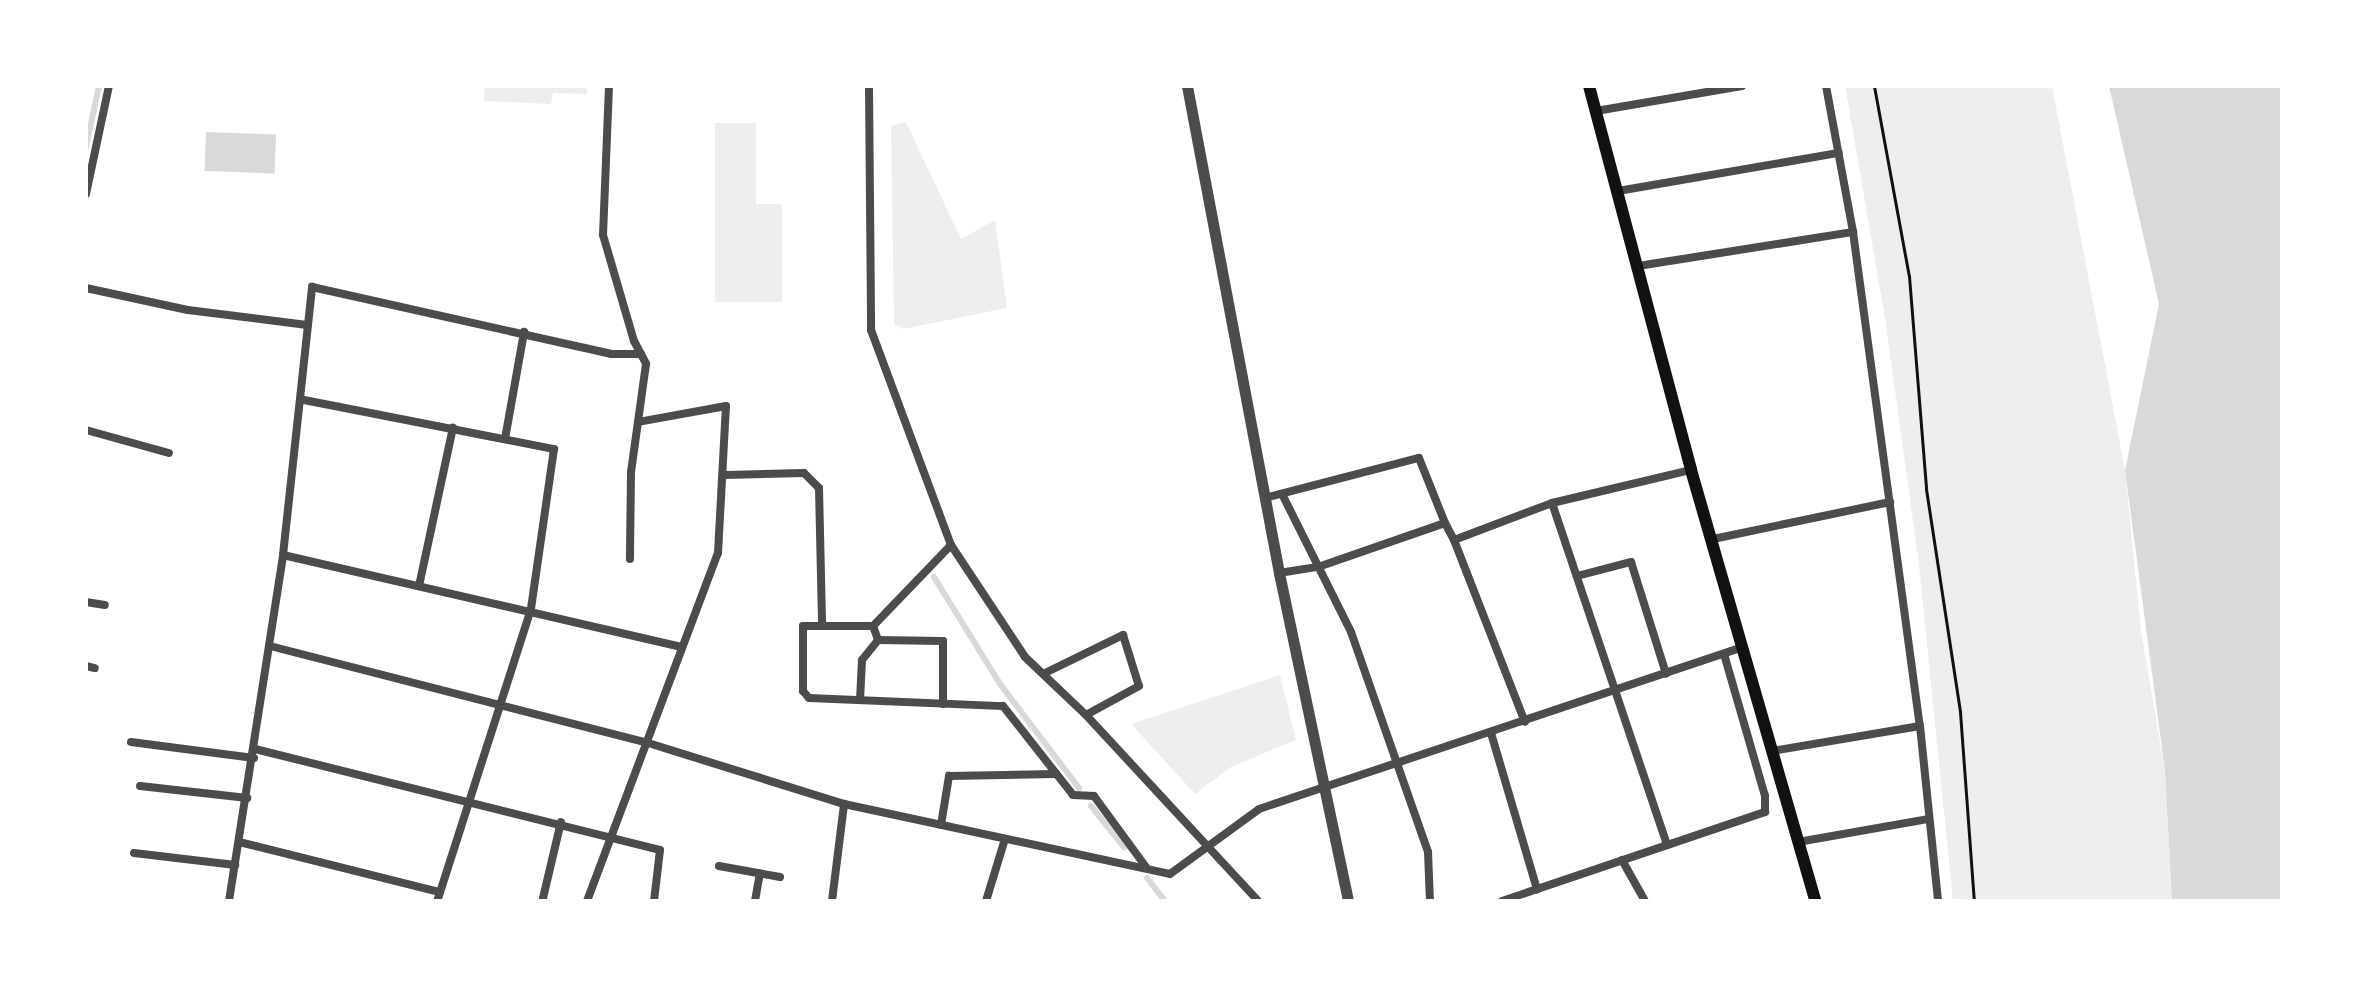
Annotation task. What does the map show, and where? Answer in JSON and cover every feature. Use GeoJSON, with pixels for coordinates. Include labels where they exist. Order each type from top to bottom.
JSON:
{"type":"FeatureCollection","features":[{"type":"Feature","properties":{"kind":"main road"},"geometry":{"type":"LineString","coordinates":[[1589,86],[1691,470],[1815,901]]}},
{"type":"Feature","properties":{"kind":"street"},"geometry":{"type":"LineString","coordinates":[[86,194],[109,86]]}},
{"type":"Feature","properties":{"kind":"street"},"geometry":{"type":"LineString","coordinates":[[609,86],[603,235],[646,364],[631,472],[630,559]]}},
{"type":"Feature","properties":{"kind":"street"},"geometry":{"type":"LineString","coordinates":[[869,86],[871,330],[951,545],[1025,657],[1086,715],[1258,901]]}},
{"type":"Feature","properties":{"kind":"street"},"geometry":{"type":"LineString","coordinates":[[1187,86],[1279,573],[1348,901]]}},
{"type":"Feature","properties":{"kind":"street"},"geometry":{"type":"LineString","coordinates":[[1596,111],[1742,86]]}},
{"type":"Feature","properties":{"kind":"street"},"geometry":{"type":"LineString","coordinates":[[1826,86],[1853,232],[1920,726],[1938,901]]}},
{"type":"Feature","properties":{"kind":"street"},"geometry":{"type":"LineString","coordinates":[[1618,191],[1839,153]]}},
{"type":"Feature","properties":{"kind":"street"},"geometry":{"type":"LineString","coordinates":[[1638,266],[1853,232]]}},
{"type":"Feature","properties":{"kind":"street"},"geometry":{"type":"LineString","coordinates":[[229,901],[255,754],[304,400],[300,390],[312,287],[524,332],[611,354],[641,354]]}},
{"type":"Feature","properties":{"kind":"street"},"geometry":{"type":"LineString","coordinates":[[86,288],[188,310],[307,325]]}},
{"type":"Feature","properties":{"kind":"street"},"geometry":{"type":"LineString","coordinates":[[505,439],[524,332]]}},
{"type":"Feature","properties":{"kind":"street"},"geometry":{"type":"LineString","coordinates":[[239,842],[439,897],[531,609],[554,449],[304,400]]}},
{"type":"Feature","properties":{"kind":"street"},"geometry":{"type":"LineString","coordinates":[[587,901],[609,835],[718,553],[725,475],[726,406],[638,422]]}},
{"type":"Feature","properties":{"kind":"street"},"geometry":{"type":"LineString","coordinates":[[419,586],[453,428]]}},
{"type":"Feature","properties":{"kind":"street"},"geometry":{"type":"LineString","coordinates":[[86,430],[169,453]]}},
{"type":"Feature","properties":{"kind":"street"},"geometry":{"type":"LineString","coordinates":[[1265,498],[1419,458],[1525,722]]}},
{"type":"Feature","properties":{"kind":"street"},"geometry":{"type":"LineString","coordinates":[[1454,540],[1552,503],[1691,470]]}},
{"type":"Feature","properties":{"kind":"street"},"geometry":{"type":"LineString","coordinates":[[725,475],[804,473],[819,488],[822,625]]}},
{"type":"Feature","properties":{"kind":"street"},"geometry":{"type":"LineString","coordinates":[[1282,494],[1351,632],[1428,852],[1430,901]]}},
{"type":"Feature","properties":{"kind":"street"},"geometry":{"type":"LineString","coordinates":[[1713,539],[1890,502]]}},
{"type":"Feature","properties":{"kind":"street"},"geometry":{"type":"LineString","coordinates":[[1552,503],[1667,845]]}},
{"type":"Feature","properties":{"kind":"street"},"geometry":{"type":"LineString","coordinates":[[1279,573],[1318,567],[1445,523]]}},
{"type":"Feature","properties":{"kind":"street"},"geometry":{"type":"LineString","coordinates":[[951,545],[873,626],[803,626],[803,691],[809,698],[1003,706],[1073,795],[1094,796],[1146,867]]}},
{"type":"Feature","properties":{"kind":"street"},"geometry":{"type":"LineString","coordinates":[[283,555],[531,609],[682,647]]}},
{"type":"Feature","properties":{"kind":"street"},"geometry":{"type":"LineString","coordinates":[[1577,576],[1631,562],[1666,674]]}},
{"type":"Feature","properties":{"kind":"street"},"geometry":{"type":"LineString","coordinates":[[86,602],[105,605]]}},
{"type":"Feature","properties":{"kind":"street"},"geometry":{"type":"LineString","coordinates":[[873,626],[878,640]]}},
{"type":"Feature","properties":{"kind":"street"},"geometry":{"type":"LineString","coordinates":[[1045,673],[1123,635],[1139,686],[1086,715]]}},
{"type":"Feature","properties":{"kind":"street"},"geometry":{"type":"LineString","coordinates":[[860,700],[862,660],[878,640]]}},
{"type":"Feature","properties":{"kind":"street"},"geometry":{"type":"LineString","coordinates":[[878,640],[943,641],[943,704]]}},
{"type":"Feature","properties":{"kind":"street"},"geometry":{"type":"LineString","coordinates":[[270,646],[645,742],[844,804],[1170,874],[1211,848],[1259,809],[1744,647]]}},
{"type":"Feature","properties":{"kind":"street"},"geometry":{"type":"LineString","coordinates":[[1502,901],[1765,812],[1724,654]]}},
{"type":"Feature","properties":{"kind":"street"},"geometry":{"type":"LineString","coordinates":[[1772,751],[1920,726]]}},
{"type":"Feature","properties":{"kind":"street"},"geometry":{"type":"LineString","coordinates":[[1491,733],[1537,889]]}},
{"type":"Feature","properties":{"kind":"street"},"geometry":{"type":"LineString","coordinates":[[131,742],[255,754],[471,799],[660,850],[654,901]]}},
{"type":"Feature","properties":{"kind":"street"},"geometry":{"type":"LineString","coordinates":[[941,825],[949,776],[1056,774]]}},
{"type":"Feature","properties":{"kind":"street"},"geometry":{"type":"LineString","coordinates":[[140,786],[247,798]]}},
{"type":"Feature","properties":{"kind":"street"},"geometry":{"type":"LineString","coordinates":[[835,900],[844,804]]}},
{"type":"Feature","properties":{"kind":"street"},"geometry":{"type":"LineString","coordinates":[[1798,842],[1929,819]]}},
{"type":"Feature","properties":{"kind":"street"},"geometry":{"type":"LineString","coordinates":[[543,898],[561,822]]}},
{"type":"Feature","properties":{"kind":"street"},"geometry":{"type":"LineString","coordinates":[[986,901],[1005,839]]}},
{"type":"Feature","properties":{"kind":"street"},"geometry":{"type":"LineString","coordinates":[[134,853],[235,865]]}},
{"type":"Feature","properties":{"kind":"street"},"geometry":{"type":"LineString","coordinates":[[1622,860],[1645,901]]}},
{"type":"Feature","properties":{"kind":"street"},"geometry":{"type":"LineString","coordinates":[[719,866],[780,877]]}},
{"type":"Feature","properties":{"kind":"street"},"geometry":{"type":"LineString","coordinates":[[755,901],[760,873]]}},
{"type":"Feature","properties":{"kind":"path"},"geometry":{"type":"LineString","coordinates":[[1874,86],[1909,276],[1926,489],[1960,712],[1974,901]]}},
{"type":"Feature","properties":{"kind":"shaded area"},"geometry":{"type":"Polygon","coordinates":[[[485,86],[587,86],[587,94],[553,93],[551,104],[484,101],[485,86]]]}},
{"type":"Feature","properties":{"kind":"shaded area"},"geometry":{"type":"Polygon","coordinates":[[[1845,86],[2052,86],[2125,470],[2141,630],[2165,771],[2172,901],[1953,901],[1919,565],[1885,318],[1845,86]]]}},
{"type":"Feature","properties":{"kind":"shaded area"},"geometry":{"type":"Polygon","coordinates":[[[2109,86],[2282,86],[2282,901],[2172,901],[2165,771],[2125,470],[2159,304],[2109,86]]]}},
{"type":"Feature","properties":{"kind":"shaded area"},"geometry":{"type":"Polygon","coordinates":[[[906,122],[961,239],[995,220],[1007,308],[903,329],[894,324],[891,126],[906,122]]]}},
{"type":"Feature","properties":{"kind":"shaded area"},"geometry":{"type":"Polygon","coordinates":[[[715,123],[756,123],[756,204],[782,204],[782,302],[715,302],[715,123]]]}},
{"type":"Feature","properties":{"kind":"shaded area"},"geometry":{"type":"Polygon","coordinates":[[[206,132],[276,134],[275,173],[205,171],[206,132]]]}},
{"type":"Feature","properties":{"kind":"shaded area"},"geometry":{"type":"Polygon","coordinates":[[[1280,675],[1296,740],[1231,767],[1195,794],[1131,724],[1280,675]]]}},
{"type":"Feature","properties":{"kind":"waterway"},"geometry":{"type":"LineString","coordinates":[[86,147],[99,86]]}},
{"type":"Feature","properties":{"kind":"waterway"},"geometry":{"type":"LineString","coordinates":[[934,577],[1000,684],[1079,788]]}},
{"type":"Feature","properties":{"kind":"waterway"},"geometry":{"type":"LineString","coordinates":[[1091,806],[1124,847]]}},
{"type":"Feature","properties":{"kind":"waterway"},"geometry":{"type":"LineString","coordinates":[[1147,878],[1165,901]]}}]}
